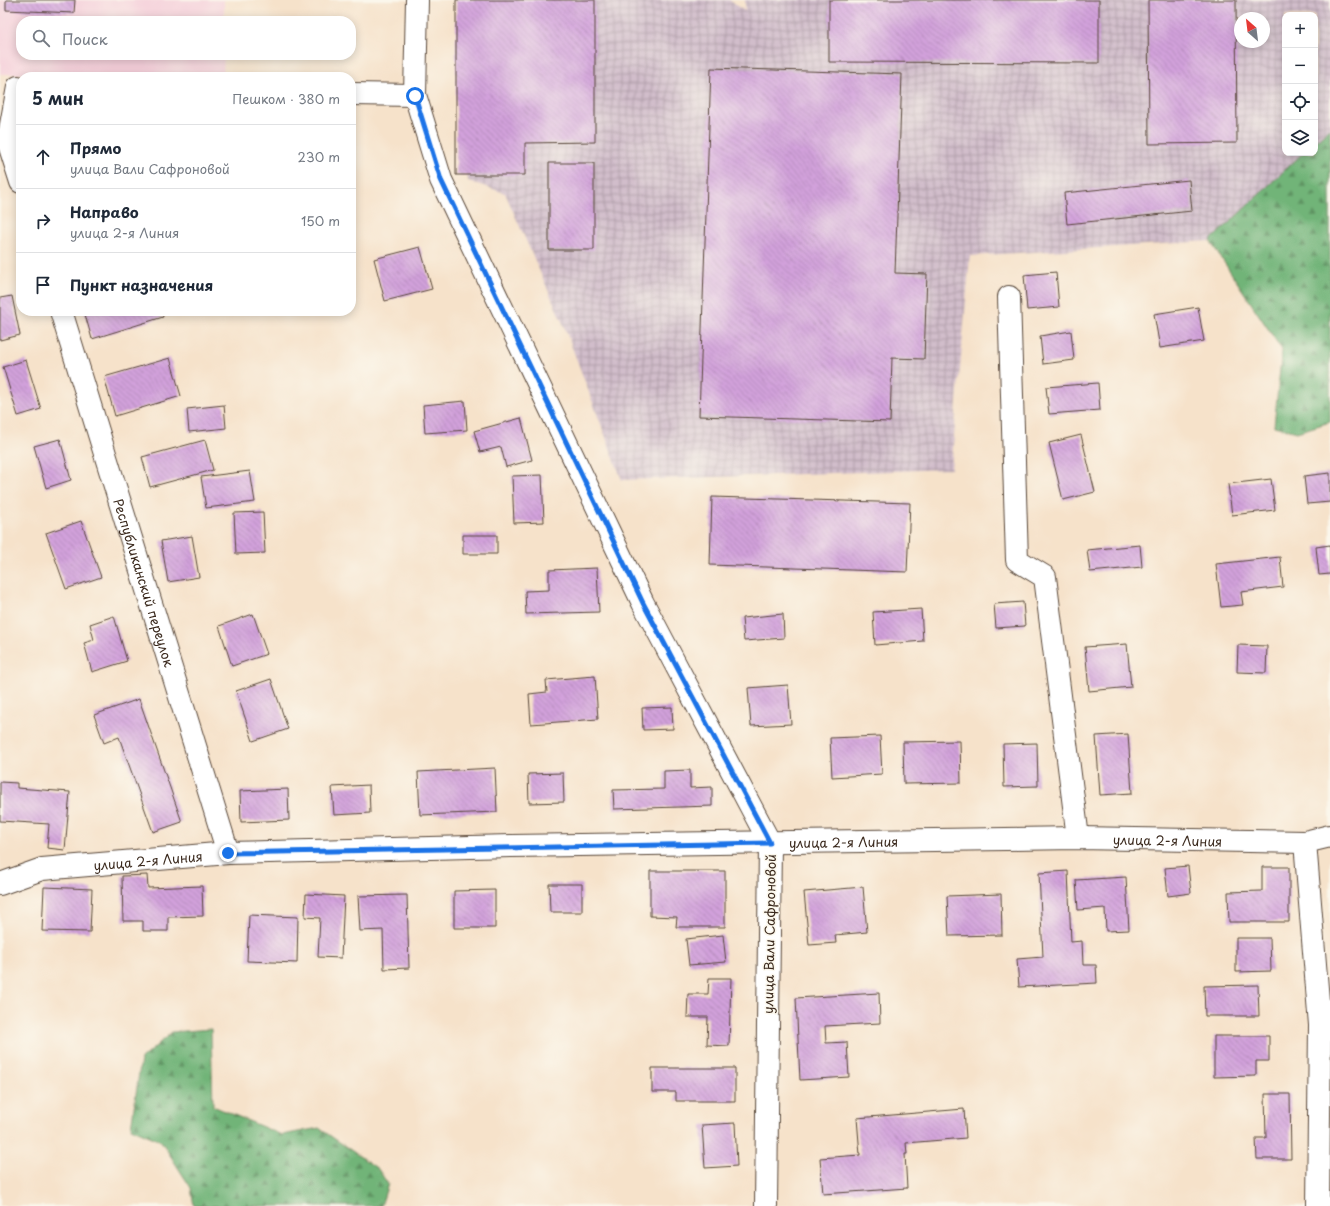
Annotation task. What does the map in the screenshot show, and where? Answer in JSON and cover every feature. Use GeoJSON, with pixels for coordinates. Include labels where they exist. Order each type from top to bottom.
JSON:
{"type":"FeatureCollection","features":[{"type":"Feature","properties":{"kind":"street","name":"улица Вали Сафроновой"},"geometry":{"type":"LineString","coordinates":[[418,0],[415,96],[441,180],[643,603],[770,843],[766,1206]]}},
{"type":"Feature","properties":{"kind":"street"},"geometry":{"type":"LineString","coordinates":[[13,87],[8,141],[16,166]]}},
{"type":"Feature","properties":{"kind":"street"},"geometry":{"type":"LineString","coordinates":[[356,94],[415,96]]}},
{"type":"Feature","properties":{"kind":"street"},"geometry":{"type":"LineString","coordinates":[[1009,297],[1017,560],[1045,577],[1078,838]]}},
{"type":"Feature","properties":{"kind":"street","name":"Республиканский переулок"},"geometry":{"type":"LineString","coordinates":[[63,316],[228,853]]}},
{"type":"Feature","properties":{"kind":"street","name":"улица 2-я Линия"},"geometry":{"type":"LineString","coordinates":[[0,884],[42,869],[228,853],[1078,838],[1305,842],[1330,836]]}},
{"type":"Feature","properties":{"kind":"street"},"geometry":{"type":"LineString","coordinates":[[1305,842],[1320,1025],[1318,1206]]}},
{"type":"Feature","properties":{"kind":"shaded area"},"geometry":{"type":"Polygon","coordinates":[[[0,0],[224,0],[224,16],[16,16],[16,60],[224,60],[223,72],[16,72],[16,74],[0,74],[0,0]]]}},
{"type":"Feature","properties":{"kind":"shaded area"},"geometry":{"type":"Polygon","coordinates":[[[456,0],[729,0],[745,11],[745,0],[1330,0],[1330,128],[1318,139],[1318,12],[1282,12],[1282,156],[1300,156],[1210,241],[970,256],[951,469],[622,480],[564,326],[505,193],[468,181],[456,0]]]}},
{"type":"Feature","properties":{"kind":"green space"},"geometry":{"type":"Polygon","coordinates":[[[1330,128],[1330,422],[1297,432],[1274,426],[1282,350],[1210,241],[1300,156],[1318,156],[1318,139],[1330,128]]]}},
{"type":"Feature","properties":{"kind":"green space"},"geometry":{"type":"Polygon","coordinates":[[[211,1029],[213,1106],[282,1135],[319,1128],[378,1169],[388,1184],[381,1206],[194,1206],[191,1188],[161,1141],[131,1128],[141,1059],[172,1032],[211,1029]]]}},
{"type":"Feature","properties":{"kind":"building"},"geometry":{"type":"Polygon","coordinates":[[[6,0],[75,0],[74,13],[6,10],[6,0]]]}},
{"type":"Feature","properties":{"kind":"building"},"geometry":{"type":"Polygon","coordinates":[[[456,0],[595,0],[595,142],[525,143],[525,175],[456,175],[456,0]]]}},
{"type":"Feature","properties":{"kind":"building"},"geometry":{"type":"Polygon","coordinates":[[[829,0],[1099,0],[1099,63],[829,62],[829,0]]]}},
{"type":"Feature","properties":{"kind":"building"},"geometry":{"type":"Polygon","coordinates":[[[1148,0],[1236,0],[1236,12],[1234,12],[1234,48],[1236,48],[1237,143],[1149,144],[1148,0]]]}},
{"type":"Feature","properties":{"kind":"building"},"geometry":{"type":"Polygon","coordinates":[[[711,68],[902,74],[895,273],[927,274],[924,359],[892,358],[890,422],[699,416],[711,68]]]}},
{"type":"Feature","properties":{"kind":"building"},"geometry":{"type":"Polygon","coordinates":[[[549,163],[594,163],[594,250],[549,250],[549,163]]]}},
{"type":"Feature","properties":{"kind":"building"},"geometry":{"type":"Polygon","coordinates":[[[1189,180],[1192,211],[1067,224],[1064,193],[1189,180]]]}},
{"type":"Feature","properties":{"kind":"building"},"geometry":{"type":"Polygon","coordinates":[[[420,247],[432,289],[385,301],[374,259],[420,247]]]}},
{"type":"Feature","properties":{"kind":"building"},"geometry":{"type":"Polygon","coordinates":[[[1056,272],[1059,307],[1027,310],[1024,275],[1056,272]]]}},
{"type":"Feature","properties":{"kind":"building"},"geometry":{"type":"Polygon","coordinates":[[[12,296],[20,335],[0,340],[0,298],[12,296]]]}},
{"type":"Feature","properties":{"kind":"building"},"geometry":{"type":"Polygon","coordinates":[[[1198,307],[1204,341],[1160,348],[1154,314],[1198,307]]]}},
{"type":"Feature","properties":{"kind":"building"},"geometry":{"type":"Polygon","coordinates":[[[85,316],[163,316],[163,317],[92,339],[85,316]]]}},
{"type":"Feature","properties":{"kind":"building"},"geometry":{"type":"Polygon","coordinates":[[[1071,331],[1074,360],[1043,364],[1040,336],[1071,331]]]}},
{"type":"Feature","properties":{"kind":"building"},"geometry":{"type":"Polygon","coordinates":[[[170,358],[181,396],[115,416],[104,377],[170,358]]]}},
{"type":"Feature","properties":{"kind":"building"},"geometry":{"type":"Polygon","coordinates":[[[26,360],[41,409],[18,416],[3,367],[26,360]]]}},
{"type":"Feature","properties":{"kind":"building"},"geometry":{"type":"Polygon","coordinates":[[[1098,383],[1100,410],[1049,414],[1046,387],[1098,383]]]}},
{"type":"Feature","properties":{"kind":"building"},"geometry":{"type":"Polygon","coordinates":[[[465,401],[467,430],[425,433],[423,405],[465,401]]]}},
{"type":"Feature","properties":{"kind":"building"},"geometry":{"type":"Polygon","coordinates":[[[224,405],[226,428],[189,432],[187,409],[224,405]]]}},
{"type":"Feature","properties":{"kind":"building"},"geometry":{"type":"Polygon","coordinates":[[[521,418],[532,460],[506,467],[501,447],[480,452],[474,431],[521,418]]]}},
{"type":"Feature","properties":{"kind":"building"},"geometry":{"type":"Polygon","coordinates":[[[1081,435],[1095,492],[1063,500],[1049,443],[1081,435]]]}},
{"type":"Feature","properties":{"kind":"building"},"geometry":{"type":"Polygon","coordinates":[[[60,439],[71,480],[46,488],[34,446],[60,439]]]}},
{"type":"Feature","properties":{"kind":"building"},"geometry":{"type":"Polygon","coordinates":[[[205,440],[213,470],[150,487],[142,457],[205,440]]]}},
{"type":"Feature","properties":{"kind":"building"},"geometry":{"type":"Polygon","coordinates":[[[250,471],[255,502],[206,508],[201,477],[250,471]]]}},
{"type":"Feature","properties":{"kind":"building"},"geometry":{"type":"Polygon","coordinates":[[[1330,473],[1330,502],[1307,504],[1304,476],[1330,473]]]}},
{"type":"Feature","properties":{"kind":"building"},"geometry":{"type":"Polygon","coordinates":[[[542,475],[544,522],[514,523],[512,476],[542,475]]]}},
{"type":"Feature","properties":{"kind":"building"},"geometry":{"type":"Polygon","coordinates":[[[1271,479],[1275,510],[1232,515],[1228,484],[1271,479]]]}},
{"type":"Feature","properties":{"kind":"building"},"geometry":{"type":"Polygon","coordinates":[[[712,497],[910,503],[907,572],[710,565],[712,497]]]}},
{"type":"Feature","properties":{"kind":"building"},"geometry":{"type":"Polygon","coordinates":[[[263,512],[265,553],[236,554],[234,513],[263,512]]]}},
{"type":"Feature","properties":{"kind":"building"},"geometry":{"type":"Polygon","coordinates":[[[81,521],[101,577],[66,589],[46,533],[81,521]]]}},
{"type":"Feature","properties":{"kind":"building"},"geometry":{"type":"Polygon","coordinates":[[[463,535],[497,535],[497,554],[463,554],[463,535]]]}},
{"type":"Feature","properties":{"kind":"building"},"geometry":{"type":"Polygon","coordinates":[[[192,536],[199,577],[168,582],[161,541],[192,536]]]}},
{"type":"Feature","properties":{"kind":"building"},"geometry":{"type":"Polygon","coordinates":[[[1140,545],[1142,567],[1090,572],[1087,550],[1140,545]]]}},
{"type":"Feature","properties":{"kind":"building"},"geometry":{"type":"Polygon","coordinates":[[[1330,545],[1330,574],[1319,575],[1316,547],[1330,545]]]}},
{"type":"Feature","properties":{"kind":"building"},"geometry":{"type":"Polygon","coordinates":[[[1280,557],[1283,587],[1241,592],[1243,605],[1221,607],[1216,564],[1280,557]]]}},
{"type":"Feature","properties":{"kind":"building"},"geometry":{"type":"Polygon","coordinates":[[[597,568],[599,612],[526,614],[525,591],[549,590],[549,570],[597,568]]]}},
{"type":"Feature","properties":{"kind":"building"},"geometry":{"type":"Polygon","coordinates":[[[1023,602],[1025,626],[996,628],[994,604],[1023,602]]]}},
{"type":"Feature","properties":{"kind":"building"},"geometry":{"type":"Polygon","coordinates":[[[921,609],[923,641],[875,645],[873,612],[921,609]]]}},
{"type":"Feature","properties":{"kind":"building"},"geometry":{"type":"Polygon","coordinates":[[[253,614],[267,654],[232,666],[219,626],[253,614]]]}},
{"type":"Feature","properties":{"kind":"building"},"geometry":{"type":"Polygon","coordinates":[[[783,614],[784,638],[744,641],[742,618],[783,614]]]}},
{"type":"Feature","properties":{"kind":"building"},"geometry":{"type":"Polygon","coordinates":[[[114,616],[127,661],[92,672],[84,643],[94,640],[90,624],[114,616]]]}},
{"type":"Feature","properties":{"kind":"building"},"geometry":{"type":"Polygon","coordinates":[[[1127,644],[1131,687],[1089,691],[1085,647],[1127,644]]]}},
{"type":"Feature","properties":{"kind":"building"},"geometry":{"type":"Polygon","coordinates":[[[1238,645],[1267,646],[1266,673],[1237,672],[1238,645]]]}},
{"type":"Feature","properties":{"kind":"building"},"geometry":{"type":"Polygon","coordinates":[[[595,676],[598,719],[531,724],[529,694],[547,692],[546,680],[595,676]]]}},
{"type":"Feature","properties":{"kind":"building"},"geometry":{"type":"Polygon","coordinates":[[[271,679],[288,729],[253,741],[236,691],[271,679]]]}},
{"type":"Feature","properties":{"kind":"building"},"geometry":{"type":"Polygon","coordinates":[[[788,685],[791,724],[751,726],[748,688],[788,685]]]}},
{"type":"Feature","properties":{"kind":"building"},"geometry":{"type":"Polygon","coordinates":[[[139,699],[182,822],[153,832],[119,737],[104,743],[94,715],[139,699]]]}},
{"type":"Feature","properties":{"kind":"building"},"geometry":{"type":"Polygon","coordinates":[[[672,707],[673,729],[643,730],[642,708],[672,707]]]}},
{"type":"Feature","properties":{"kind":"building"},"geometry":{"type":"Polygon","coordinates":[[[1128,734],[1132,793],[1100,795],[1096,736],[1128,734]]]}},
{"type":"Feature","properties":{"kind":"building"},"geometry":{"type":"Polygon","coordinates":[[[880,736],[882,774],[832,777],[830,738],[880,736]]]}},
{"type":"Feature","properties":{"kind":"building"},"geometry":{"type":"Polygon","coordinates":[[[960,741],[961,783],[904,784],[903,742],[960,741]]]}},
{"type":"Feature","properties":{"kind":"building"},"geometry":{"type":"Polygon","coordinates":[[[1037,743],[1038,786],[1004,787],[1003,744],[1037,743]]]}},
{"type":"Feature","properties":{"kind":"building"},"geometry":{"type":"Polygon","coordinates":[[[495,768],[497,812],[420,815],[418,772],[495,768]]]}},
{"type":"Feature","properties":{"kind":"building"},"geometry":{"type":"Polygon","coordinates":[[[690,770],[690,788],[712,787],[712,806],[614,809],[613,790],[664,789],[664,771],[690,770]]]}},
{"type":"Feature","properties":{"kind":"building"},"geometry":{"type":"Polygon","coordinates":[[[563,773],[564,802],[529,803],[528,774],[563,773]]]}},
{"type":"Feature","properties":{"kind":"building"},"geometry":{"type":"Polygon","coordinates":[[[0,782],[17,783],[17,788],[70,792],[65,850],[47,848],[49,824],[0,821],[0,782]]]}},
{"type":"Feature","properties":{"kind":"building"},"geometry":{"type":"Polygon","coordinates":[[[369,785],[370,813],[334,815],[332,787],[369,785]]]}},
{"type":"Feature","properties":{"kind":"building"},"geometry":{"type":"Polygon","coordinates":[[[288,789],[289,820],[241,822],[240,791],[288,789]]]}},
{"type":"Feature","properties":{"kind":"building"},"geometry":{"type":"Polygon","coordinates":[[[1188,866],[1191,893],[1168,896],[1165,868],[1188,866]]]}},
{"type":"Feature","properties":{"kind":"building"},"geometry":{"type":"Polygon","coordinates":[[[1262,867],[1289,867],[1289,922],[1229,922],[1228,892],[1262,891],[1262,867]]]}},
{"type":"Feature","properties":{"kind":"building"},"geometry":{"type":"Polygon","coordinates":[[[650,871],[725,871],[725,927],[676,927],[677,917],[650,916],[650,871]]]}},
{"type":"Feature","properties":{"kind":"building"},"geometry":{"type":"Polygon","coordinates":[[[1068,871],[1071,942],[1082,941],[1083,965],[1096,965],[1097,983],[1019,987],[1017,959],[1043,957],[1039,873],[1068,871]]]}},
{"type":"Feature","properties":{"kind":"building"},"geometry":{"type":"Polygon","coordinates":[[[147,875],[148,888],[202,886],[203,916],[168,917],[168,931],[143,931],[143,921],[123,921],[122,876],[147,875]]]}},
{"type":"Feature","properties":{"kind":"building"},"geometry":{"type":"Polygon","coordinates":[[[1126,877],[1129,930],[1106,931],[1105,908],[1078,910],[1076,880],[1126,877]]]}},
{"type":"Feature","properties":{"kind":"building"},"geometry":{"type":"Polygon","coordinates":[[[549,884],[582,884],[582,912],[550,912],[549,884]]]}},
{"type":"Feature","properties":{"kind":"building"},"geometry":{"type":"Polygon","coordinates":[[[44,887],[92,889],[90,932],[42,931],[44,887]]]}},
{"type":"Feature","properties":{"kind":"building"},"geometry":{"type":"Polygon","coordinates":[[[863,887],[867,932],[835,935],[836,943],[809,945],[804,892],[863,887]]]}},
{"type":"Feature","properties":{"kind":"building"},"geometry":{"type":"Polygon","coordinates":[[[495,890],[495,928],[454,928],[454,891],[495,890]]]}},
{"type":"Feature","properties":{"kind":"building"},"geometry":{"type":"Polygon","coordinates":[[[306,894],[344,896],[341,958],[318,957],[320,918],[305,917],[306,894]]]}},
{"type":"Feature","properties":{"kind":"building"},"geometry":{"type":"Polygon","coordinates":[[[1001,894],[1002,935],[949,936],[947,896],[1001,894]]]}},
{"type":"Feature","properties":{"kind":"building"},"geometry":{"type":"Polygon","coordinates":[[[407,895],[409,968],[384,969],[383,930],[360,931],[358,896],[407,895]]]}},
{"type":"Feature","properties":{"kind":"building"},"geometry":{"type":"Polygon","coordinates":[[[249,915],[298,917],[297,963],[247,961],[249,915]]]}},
{"type":"Feature","properties":{"kind":"building"},"geometry":{"type":"Polygon","coordinates":[[[723,935],[726,962],[689,965],[686,939],[723,935]]]}},
{"type":"Feature","properties":{"kind":"building"},"geometry":{"type":"Polygon","coordinates":[[[1236,938],[1270,938],[1271,971],[1236,972],[1236,938]]]}},
{"type":"Feature","properties":{"kind":"building"},"geometry":{"type":"Polygon","coordinates":[[[709,978],[731,978],[729,1046],[707,1045],[708,1017],[687,1017],[688,994],[708,994],[709,978]]]}},
{"type":"Feature","properties":{"kind":"building"},"geometry":{"type":"Polygon","coordinates":[[[1258,985],[1259,1016],[1205,1016],[1204,986],[1258,985]]]}},
{"type":"Feature","properties":{"kind":"building"},"geometry":{"type":"Polygon","coordinates":[[[879,993],[880,1023],[825,1026],[826,1043],[847,1042],[849,1077],[800,1080],[796,998],[879,993]]]}},
{"type":"Feature","properties":{"kind":"building"},"geometry":{"type":"Polygon","coordinates":[[[1214,1036],[1269,1036],[1269,1061],[1256,1061],[1256,1076],[1214,1077],[1214,1036]]]}},
{"type":"Feature","properties":{"kind":"building"},"geometry":{"type":"Polygon","coordinates":[[[652,1068],[735,1068],[735,1101],[676,1101],[676,1092],[652,1092],[652,1068]]]}},
{"type":"Feature","properties":{"kind":"building"},"geometry":{"type":"Polygon","coordinates":[[[1265,1094],[1290,1094],[1291,1159],[1257,1159],[1256,1138],[1266,1138],[1265,1094]]]}},
{"type":"Feature","properties":{"kind":"building"},"geometry":{"type":"Polygon","coordinates":[[[964,1109],[966,1138],[906,1143],[907,1154],[905,1154],[907,1188],[823,1194],[820,1158],[860,1155],[857,1118],[964,1109]]]}},
{"type":"Feature","properties":{"kind":"building"},"geometry":{"type":"Polygon","coordinates":[[[735,1123],[737,1166],[705,1168],[702,1125],[735,1123]]]}},
{"type":"Feature","properties":{"kind":"route"},"geometry":{"type":"LineString","coordinates":[[228,853],[511,846],[770,843],[643,603],[441,180],[415,96]]}}]}
